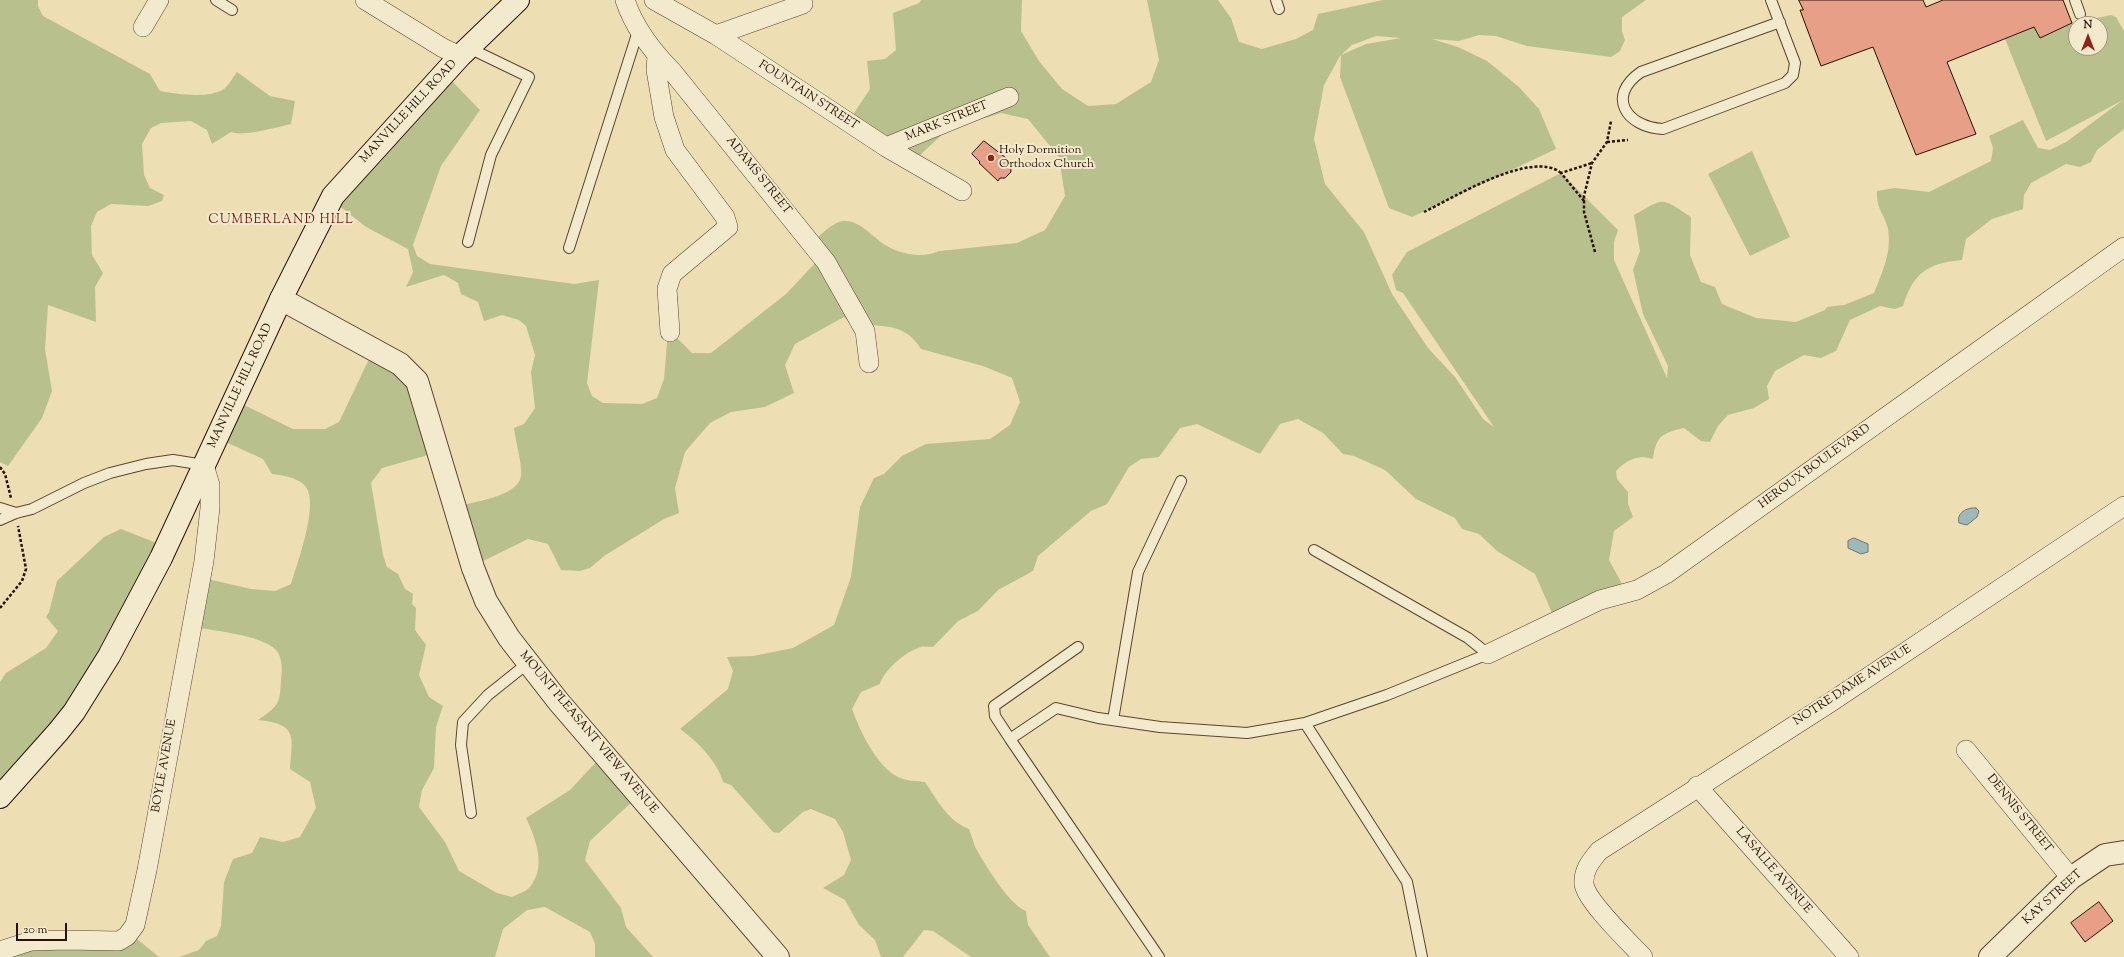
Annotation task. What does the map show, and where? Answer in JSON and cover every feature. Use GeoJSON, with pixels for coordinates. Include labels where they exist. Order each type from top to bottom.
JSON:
{"type":"FeatureCollection","features":[{"type":"Feature","properties":{"kind":"street"},"geometry":{"type":"LineString","coordinates":[[143,27],[159,0]]}},
{"type":"Feature","properties":{"kind":"street"},"geometry":{"type":"LineString","coordinates":[[365,0],[443,48],[464,52]]}},
{"type":"Feature","properties":{"kind":"street","name":"MANVILLE HILL ROAD"},"geometry":{"type":"LineString","coordinates":[[0,797],[62,727],[109,656],[161,558],[282,299],[333,196],[464,52],[518,0]]}},
{"type":"Feature","properties":{"kind":"street","name":"ADAMS STREET"},"geometry":{"type":"LineString","coordinates":[[625,0],[630,15],[657,56],[672,71],[826,262],[865,331],[869,363]]}},
{"type":"Feature","properties":{"kind":"street","name":"FOUNTAIN STREET"},"geometry":{"type":"LineString","coordinates":[[654,0],[716,35],[886,147],[962,190]]}},
{"type":"Feature","properties":{"kind":"street"},"geometry":{"type":"LineString","coordinates":[[716,35],[803,4]]}},
{"type":"Feature","properties":{"kind":"street"},"geometry":{"type":"LineString","coordinates":[[657,56],[656,70],[664,117],[675,150],[726,217],[728,227],[672,274],[667,289],[670,332]]}},
{"type":"Feature","properties":{"kind":"street","name":"MARK STREET"},"geometry":{"type":"LineString","coordinates":[[886,147],[1009,97]]}},
{"type":"Feature","properties":{"kind":"street","name":"HEROUX BOULEVARD"},"geometry":{"type":"LineString","coordinates":[[1488,654],[1600,600],[1637,590],[1666,574],[2124,247]]}},
{"type":"Feature","properties":{"kind":"street","name":"MOUNT PLEASANT VIEW AVENUE"},"geometry":{"type":"LineString","coordinates":[[282,299],[400,364],[417,381],[472,568],[486,601],[509,638],[558,701],[778,957]]}},
{"type":"Feature","properties":{"kind":"street","name":"BOYLE AVENUE"},"geometry":{"type":"LineString","coordinates":[[0,951],[31,941],[119,941],[127,936],[135,925],[147,870],[204,561],[210,508],[210,485],[204,465]]}},
{"type":"Feature","properties":{"kind":"street","name":"NOTRE DAME AVENUE"},"geometry":{"type":"LineString","coordinates":[[1643,957],[1599,909],[1584,885],[1586,869],[1599,851],[1697,786],[1831,702],[2124,506]]}},
{"type":"Feature","properties":{"kind":"street","name":"DENNIS STREET"},"geometry":{"type":"LineString","coordinates":[[1966,750],[2071,878]]}},
{"type":"Feature","properties":{"kind":"street","name":"LASALLE AVENUE"},"geometry":{"type":"LineString","coordinates":[[1697,786],[1849,957]]}},
{"type":"Feature","properties":{"kind":"street","name":"KAY STREET"},"geometry":{"type":"LineString","coordinates":[[1990,957],[2071,878],[2105,855],[2124,852]]}},
{"type":"Feature","properties":{"kind":"lane"},"geometry":{"type":"LineString","coordinates":[[216,0],[232,10]]}},
{"type":"Feature","properties":{"kind":"lane"},"geometry":{"type":"LineString","coordinates":[[1771,0],[1780,22],[1795,63],[1793,75],[1785,83],[1664,128],[1646,127],[1633,120],[1628,115],[1624,104],[1625,91],[1632,79],[1641,72],[1780,22]]}},
{"type":"Feature","properties":{"kind":"lane"},"geometry":{"type":"LineString","coordinates":[[2075,0],[2080,14]]}},
{"type":"Feature","properties":{"kind":"lane"},"geometry":{"type":"LineString","coordinates":[[569,248],[639,28]]}},
{"type":"Feature","properties":{"kind":"lane"},"geometry":{"type":"LineString","coordinates":[[464,52],[529,77],[491,155],[468,242]]}},
{"type":"Feature","properties":{"kind":"lane"},"geometry":{"type":"LineString","coordinates":[[0,520],[16,513],[32,509],[84,483],[110,473],[146,464],[173,460],[181,460],[204,465]]}},
{"type":"Feature","properties":{"kind":"lane"},"geometry":{"type":"LineString","coordinates":[[1113,720],[1138,572],[1181,481]]}},
{"type":"Feature","properties":{"kind":"lane"},"geometry":{"type":"LineString","coordinates":[[0,508],[16,513]]}},
{"type":"Feature","properties":{"kind":"lane"},"geometry":{"type":"LineString","coordinates":[[1010,739],[1056,708],[1113,720],[1160,727],[1247,732],[1305,723],[1387,695],[1488,654],[1468,638],[1314,550]]}},
{"type":"Feature","properties":{"kind":"lane"},"geometry":{"type":"LineString","coordinates":[[1078,647],[994,706],[995,716],[1159,957]]}},
{"type":"Feature","properties":{"kind":"lane"},"geometry":{"type":"LineString","coordinates":[[472,813],[461,745],[463,722],[488,695],[528,663]]}},
{"type":"Feature","properties":{"kind":"lane"},"geometry":{"type":"LineString","coordinates":[[1305,723],[1407,882],[1422,957]]}},
{"type":"Feature","properties":{"kind":"path"},"geometry":{"type":"LineString","coordinates":[[1595,252],[1584,212],[1584,201],[1592,163],[1607,142],[1611,121]]}},
{"type":"Feature","properties":{"kind":"path"},"geometry":{"type":"LineString","coordinates":[[1607,142],[1628,140]]}},
{"type":"Feature","properties":{"kind":"path"},"geometry":{"type":"LineString","coordinates":[[1561,173],[1592,163]]}},
{"type":"Feature","properties":{"kind":"path"},"geometry":{"type":"LineString","coordinates":[[1424,212],[1501,174],[1521,168],[1555,168],[1561,173],[1584,201]]}},
{"type":"Feature","properties":{"kind":"path"},"geometry":{"type":"LineString","coordinates":[[0,467],[5,474],[16,513],[26,569],[22,581],[0,608]]}},
{"type":"Feature","properties":{"kind":"green space"},"geometry":{"type":"Polygon","coordinates":[[[0,0],[38,0],[38,6],[43,16],[150,74],[160,91],[192,95],[210,94],[224,89],[237,72],[270,96],[295,101],[291,124],[252,132],[231,132],[212,144],[207,130],[191,121],[161,123],[151,128],[142,144],[144,175],[150,188],[164,195],[162,201],[148,206],[111,204],[97,212],[91,226],[92,255],[103,273],[95,287],[96,322],[48,305],[45,349],[52,391],[42,418],[8,466],[0,462],[0,0]]]}},
{"type":"Feature","properties":{"kind":"green space"},"geometry":{"type":"Polygon","coordinates":[[[921,0],[1022,0],[1021,31],[1039,61],[1062,89],[1088,106],[1116,104],[1151,82],[1159,60],[1147,0],[1218,0],[1231,18],[1239,42],[1262,49],[1296,39],[1313,30],[1318,14],[1383,0],[1646,0],[1622,17],[1622,31],[1625,40],[1620,51],[1611,57],[1527,46],[1496,36],[1479,35],[1459,41],[1432,39],[1458,47],[1487,61],[1519,87],[1539,109],[1556,149],[1412,217],[1389,208],[1340,77],[1341,55],[1324,85],[1314,139],[1325,184],[1364,232],[1392,294],[1428,348],[1455,377],[1483,419],[1494,427],[1403,293],[1396,290],[1392,275],[1407,252],[1561,173],[1618,230],[1614,242],[1614,260],[1667,378],[1668,366],[1643,314],[1633,270],[1640,251],[1634,215],[1652,205],[1658,202],[1668,203],[1691,217],[1690,255],[1701,282],[1715,287],[1722,304],[1756,318],[1796,322],[1825,310],[1827,307],[1844,305],[1874,293],[1886,262],[1889,246],[1887,224],[1879,207],[1877,191],[1895,188],[1929,192],[1991,161],[1993,148],[1989,136],[2023,120],[2038,148],[2050,150],[2066,142],[2123,100],[2046,141],[2005,39],[2034,27],[2040,38],[2068,25],[2068,56],[2108,56],[2108,16],[2106,16],[2111,15],[2116,17],[2124,31],[2124,129],[2097,150],[2091,162],[2080,167],[2066,164],[2031,183],[2024,195],[2023,209],[1992,219],[1966,239],[1962,260],[1940,264],[1931,267],[1924,272],[1912,285],[1903,306],[1895,309],[1880,306],[1850,320],[1836,351],[1821,358],[1804,355],[1775,371],[1767,386],[1769,399],[1754,408],[1728,415],[1718,426],[1710,442],[1701,441],[1684,428],[1676,430],[1665,434],[1658,440],[1653,459],[1642,457],[1637,458],[1628,461],[1620,467],[1616,471],[1617,479],[1628,492],[1628,504],[1633,517],[1614,531],[1609,560],[1627,593],[1556,622],[1535,574],[1497,551],[1479,534],[1462,529],[1455,518],[1416,499],[1385,470],[1354,456],[1343,454],[1323,433],[1298,419],[1280,424],[1260,454],[1197,424],[1180,428],[1159,457],[1141,459],[1129,467],[1107,504],[1091,511],[1038,556],[1033,571],[998,590],[978,611],[958,621],[933,647],[921,647],[909,652],[891,667],[880,684],[861,692],[852,709],[864,737],[876,756],[890,772],[898,777],[925,782],[949,815],[955,821],[969,829],[975,847],[987,867],[1013,902],[1026,911],[1028,925],[1050,957],[971,957],[933,931],[924,930],[903,957],[881,957],[875,940],[859,925],[845,900],[823,888],[844,875],[851,860],[843,832],[835,819],[811,809],[803,812],[779,833],[773,832],[731,785],[723,782],[712,759],[706,752],[680,729],[728,689],[733,671],[727,657],[753,656],[793,648],[834,625],[851,577],[860,507],[874,478],[884,474],[902,456],[926,444],[990,439],[1010,425],[1020,402],[1012,378],[983,366],[921,349],[915,340],[900,330],[882,326],[852,325],[844,317],[795,344],[785,365],[794,393],[765,407],[731,412],[710,423],[685,452],[675,488],[679,513],[664,519],[604,556],[590,568],[580,571],[561,570],[548,544],[528,539],[471,567],[455,507],[483,501],[503,494],[512,489],[518,483],[521,476],[521,467],[514,428],[524,424],[535,408],[531,372],[535,355],[526,326],[519,320],[502,315],[484,321],[478,302],[461,294],[458,283],[444,275],[406,287],[413,272],[408,249],[366,227],[337,204],[448,77],[480,110],[441,166],[413,245],[417,256],[430,264],[574,284],[599,280],[587,383],[592,396],[603,403],[642,404],[657,398],[664,379],[669,330],[692,353],[711,353],[786,294],[818,260],[809,246],[834,224],[844,221],[853,222],[862,226],[890,248],[906,254],[915,255],[1017,243],[1045,230],[1065,196],[1059,157],[1028,119],[1001,113],[947,130],[920,155],[916,165],[848,122],[870,89],[867,61],[885,59],[896,50],[893,13],[919,3],[921,0]],[[1376,36],[1352,45],[1341,55],[1366,44],[1401,38],[1376,36]]]}},
{"type":"Feature","properties":{"kind":"green space"},"geometry":{"type":"Polygon","coordinates":[[[1752,151],[1790,237],[1750,256],[1708,174],[1752,151]]]}},
{"type":"Feature","properties":{"kind":"green space"},"geometry":{"type":"Polygon","coordinates":[[[371,355],[418,386],[439,452],[382,468],[371,483],[383,555],[387,567],[398,574],[405,589],[413,594],[412,604],[416,608],[415,630],[426,645],[419,675],[429,697],[443,706],[436,727],[434,768],[422,790],[419,807],[445,842],[459,871],[497,893],[512,897],[529,888],[538,872],[539,863],[536,844],[526,818],[570,790],[598,760],[637,797],[590,841],[585,860],[621,908],[626,927],[653,957],[595,957],[595,944],[590,932],[545,907],[527,910],[503,929],[495,957],[179,957],[199,950],[206,941],[217,936],[221,926],[224,882],[233,859],[252,853],[260,837],[283,842],[300,837],[316,808],[310,782],[290,769],[292,748],[290,733],[286,728],[280,725],[258,720],[274,708],[279,700],[282,669],[280,657],[276,650],[269,645],[249,637],[194,627],[199,577],[251,589],[275,591],[291,584],[306,535],[310,507],[309,496],[306,487],[300,481],[286,476],[272,474],[263,459],[217,438],[236,401],[293,429],[325,429],[339,422],[371,355]]]}},
{"type":"Feature","properties":{"kind":"green space"},"geometry":{"type":"Polygon","coordinates":[[[121,529],[159,544],[119,631],[0,798],[0,682],[6,673],[46,648],[58,631],[46,617],[49,612],[57,581],[104,537],[121,529]]]}},
{"type":"Feature","properties":{"kind":"green space"},"geometry":{"type":"Polygon","coordinates":[[[131,934],[159,957],[0,957],[13,951],[131,934]]]}},
{"type":"Feature","properties":{"kind":"water"},"geometry":{"type":"Polygon","coordinates":[[[1976,508],[1979,511],[1977,517],[1967,525],[1959,523],[1959,516],[1963,511],[1976,508]]]}},
{"type":"Feature","properties":{"kind":"water"},"geometry":{"type":"Polygon","coordinates":[[[1854,538],[1868,544],[1868,552],[1861,554],[1848,548],[1848,541],[1854,538]]]}},
{"type":"Feature","properties":{"kind":"building"},"geometry":{"type":"Polygon","coordinates":[[[1799,0],[1923,0],[1926,7],[1943,0],[2063,0],[2069,16],[2068,16],[2068,25],[2040,38],[2034,27],[1947,62],[1976,134],[1916,155],[1873,47],[1821,66],[1800,10],[1803,10],[1799,0]]]}},
{"type":"Feature","properties":{"kind":"building","name":"Holy Dormition Orthodox Church"},"geometry":{"type":"Polygon","coordinates":[[[984,141],[1010,161],[1011,172],[1005,178],[1000,178],[998,181],[979,163],[980,162],[972,154],[984,141]]]}},
{"type":"Feature","properties":{"kind":"building"},"geometry":{"type":"Polygon","coordinates":[[[2099,902],[2113,921],[2085,942],[2071,923],[2099,902]]]}},
{"type":"Feature","properties":{"kind":"place","name":"Holy Dormition Orthodox Church"},"geometry":{"type":"Point","coordinates":[991,158]}},
{"type":"Feature","properties":{"kind":"district","name":"CUMBERLAND HILL"},"geometry":{"type":"Point","coordinates":[281,221]}}]}
